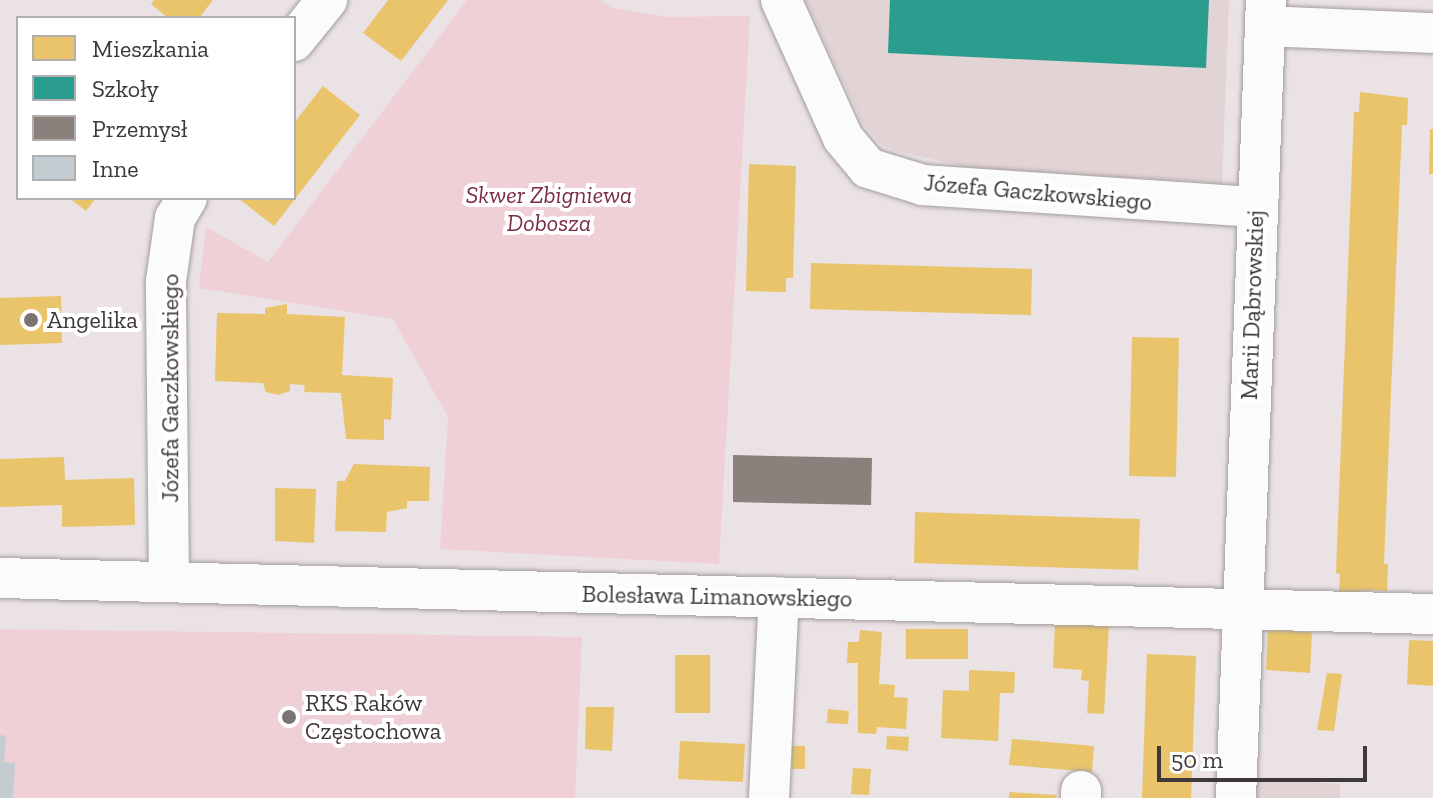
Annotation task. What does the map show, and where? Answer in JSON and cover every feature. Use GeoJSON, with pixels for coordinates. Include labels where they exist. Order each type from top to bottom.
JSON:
{"type":"FeatureCollection","features":[{"type":"Feature","properties":{"kind":"street"},"geometry":{"type":"LineString","coordinates":[[296,39],[327,0]]}},
{"type":"Feature","properties":{"kind":"street","name":"Józefa Gaczkowskiego"},"geometry":{"type":"LineString","coordinates":[[781,0],[843,138],[868,168],[923,185],[1255,207]]}},
{"type":"Feature","properties":{"kind":"street"},"geometry":{"type":"LineString","coordinates":[[1266,13],[1433,33]]}},
{"type":"Feature","properties":{"kind":"street","name":"Marii Dąbrowskiej"},"geometry":{"type":"LineString","coordinates":[[1236,798],[1255,207],[1266,13]]}},
{"type":"Feature","properties":{"kind":"street","name":"Józefa Gaczkowskiego"},"geometry":{"type":"LineString","coordinates":[[169,582],[166,281],[175,218],[186,200]]}},
{"type":"Feature","properties":{"kind":"street","name":"Bolesława Limanowskiego"},"geometry":{"type":"LineString","coordinates":[[0,578],[1433,614]]}},
{"type":"Feature","properties":{"kind":"street"},"geometry":{"type":"LineString","coordinates":[[769,798],[779,597]]}},
{"type":"Feature","properties":{"kind":"shaded area"},"geometry":{"type":"Polygon","coordinates":[[[806,0],[1229,0],[1222,183],[971,168],[896,151],[880,144],[862,122],[806,0]]]}},
{"type":"Feature","properties":{"kind":"shaded area"},"geometry":{"type":"Polygon","coordinates":[[[1256,778],[1340,784],[1340,798],[1256,798],[1256,778]]]}},
{"type":"Feature","properties":{"kind":"green space","name":"Skwer Zbigniewa Dobosza"},"geometry":{"type":"Polygon","coordinates":[[[467,0],[600,0],[612,8],[669,17],[750,16],[719,564],[440,549],[448,417],[393,319],[199,288],[206,227],[268,262],[467,0]]]}},
{"type":"Feature","properties":{"kind":"green space","name":"RKS Raków Częstochowa"},"geometry":{"type":"Polygon","coordinates":[[[0,629],[582,637],[575,798],[0,798],[0,629]]]}},
{"type":"Feature","properties":{"kind":"building: Mieszkania"},"geometry":{"type":"Polygon","coordinates":[[[154,0],[213,0],[201,16],[166,16],[151,4],[154,0]]]}},
{"type":"Feature","properties":{"kind":"building: Mieszkania"},"geometry":{"type":"Polygon","coordinates":[[[388,0],[448,0],[401,61],[363,33],[388,0]]]}},
{"type":"Feature","properties":{"kind":"building: Mieszkania"},"geometry":{"type":"Polygon","coordinates":[[[323,86],[360,115],[296,198],[296,120],[323,86]]]}},
{"type":"Feature","properties":{"kind":"building: Mieszkania"},"geometry":{"type":"Polygon","coordinates":[[[1360,92],[1408,98],[1407,125],[1402,125],[1384,564],[1388,564],[1387,591],[1362,590],[1361,595],[1339,594],[1340,574],[1336,573],[1354,112],[1359,112],[1360,92]]]}},
{"type":"Feature","properties":{"kind":"building: Mieszkania"},"geometry":{"type":"Polygon","coordinates":[[[1430,129],[1433,129],[1433,174],[1429,174],[1430,129]]]}},
{"type":"Feature","properties":{"kind":"building: Mieszkania"},"geometry":{"type":"Polygon","coordinates":[[[749,164],[796,166],[793,278],[786,278],[786,292],[746,291],[749,164]]]}},
{"type":"Feature","properties":{"kind":"building: Mieszkania"},"geometry":{"type":"Polygon","coordinates":[[[72,200],[94,200],[86,211],[72,200]]]}},
{"type":"Feature","properties":{"kind":"building: Mieszkania"},"geometry":{"type":"Polygon","coordinates":[[[241,200],[294,200],[274,226],[241,200]]]}},
{"type":"Feature","properties":{"kind":"building: Mieszkania"},"geometry":{"type":"Polygon","coordinates":[[[811,263],[1032,269],[1031,315],[810,309],[811,263]]]}},
{"type":"Feature","properties":{"kind":"building: Mieszkania","name":"Angelika"},"geometry":{"type":"Polygon","coordinates":[[[61,296],[62,343],[0,345],[0,298],[61,296]]]}},
{"type":"Feature","properties":{"kind":"building: Mieszkania"},"geometry":{"type":"Polygon","coordinates":[[[287,304],[287,314],[345,317],[342,375],[393,378],[391,420],[384,419],[384,440],[346,439],[341,393],[304,392],[305,385],[290,384],[290,391],[278,395],[266,392],[263,383],[215,381],[217,313],[265,314],[265,308],[287,304]]]}},
{"type":"Feature","properties":{"kind":"building: Mieszkania"},"geometry":{"type":"Polygon","coordinates":[[[1132,337],[1179,338],[1176,477],[1129,476],[1132,337]]]}},
{"type":"Feature","properties":{"kind":"building: Mieszkania"},"geometry":{"type":"Polygon","coordinates":[[[64,457],[65,480],[134,478],[135,525],[62,527],[62,505],[0,507],[0,459],[64,457]]]}},
{"type":"Feature","properties":{"kind":"building: Mieszkania"},"geometry":{"type":"Polygon","coordinates":[[[354,464],[430,467],[429,501],[407,501],[407,508],[387,512],[386,532],[335,531],[337,481],[345,481],[354,464]]]}},
{"type":"Feature","properties":{"kind":"building: Mieszkania"},"geometry":{"type":"Polygon","coordinates":[[[275,488],[316,489],[314,543],[275,541],[275,488]]]}},
{"type":"Feature","properties":{"kind":"building: Mieszkania"},"geometry":{"type":"Polygon","coordinates":[[[915,512],[1140,519],[1138,570],[914,563],[915,512]]]}},
{"type":"Feature","properties":{"kind":"building: Mieszkania"},"geometry":{"type":"Polygon","coordinates":[[[1055,622],[1109,625],[1104,714],[1087,713],[1089,681],[1081,680],[1082,670],[1053,668],[1055,622]]]}},
{"type":"Feature","properties":{"kind":"building: Mieszkania"},"geometry":{"type":"Polygon","coordinates":[[[906,629],[968,629],[968,659],[906,659],[906,629]]]}},
{"type":"Feature","properties":{"kind":"building: Mieszkania"},"geometry":{"type":"Polygon","coordinates":[[[860,630],[882,632],[879,684],[895,685],[894,697],[908,698],[906,729],[877,727],[876,734],[858,733],[858,663],[847,663],[848,642],[859,642],[860,630]]]}},
{"type":"Feature","properties":{"kind":"building: Mieszkania"},"geometry":{"type":"Polygon","coordinates":[[[1268,630],[1312,632],[1310,673],[1266,670],[1268,630]]]}},
{"type":"Feature","properties":{"kind":"building: Mieszkania"},"geometry":{"type":"Polygon","coordinates":[[[1409,640],[1433,641],[1433,686],[1407,684],[1409,640]]]}},
{"type":"Feature","properties":{"kind":"building: Mieszkania"},"geometry":{"type":"Polygon","coordinates":[[[1147,654],[1196,656],[1191,798],[1142,798],[1147,654]]]}},
{"type":"Feature","properties":{"kind":"building: Mieszkania"},"geometry":{"type":"Polygon","coordinates":[[[675,655],[710,655],[710,713],[675,713],[675,655]]]}},
{"type":"Feature","properties":{"kind":"building: Mieszkania"},"geometry":{"type":"Polygon","coordinates":[[[969,670],[1015,672],[1014,693],[1000,693],[998,741],[941,738],[943,690],[969,691],[969,670]]]}},
{"type":"Feature","properties":{"kind":"building: Mieszkania"},"geometry":{"type":"Polygon","coordinates":[[[1327,673],[1342,674],[1334,731],[1317,730],[1327,673]]]}},
{"type":"Feature","properties":{"kind":"building: Mieszkania"},"geometry":{"type":"Polygon","coordinates":[[[586,707],[614,707],[612,751],[585,749],[586,707]]]}},
{"type":"Feature","properties":{"kind":"building: Mieszkania"},"geometry":{"type":"Polygon","coordinates":[[[828,709],[849,711],[848,724],[827,723],[828,709]]]}},
{"type":"Feature","properties":{"kind":"building: Mieszkania"},"geometry":{"type":"Polygon","coordinates":[[[887,736],[909,737],[908,751],[886,749],[887,736]]]}},
{"type":"Feature","properties":{"kind":"building: Mieszkania"},"geometry":{"type":"Polygon","coordinates":[[[1012,739],[1094,746],[1092,772],[1009,765],[1012,739]]]}},
{"type":"Feature","properties":{"kind":"building: Mieszkania"},"geometry":{"type":"Polygon","coordinates":[[[680,741],[745,744],[743,782],[678,779],[680,741]]]}},
{"type":"Feature","properties":{"kind":"building: Mieszkania"},"geometry":{"type":"Polygon","coordinates":[[[792,746],[805,746],[805,769],[792,769],[792,746]]]}},
{"type":"Feature","properties":{"kind":"building: Mieszkania"},"geometry":{"type":"Polygon","coordinates":[[[853,768],[871,769],[869,795],[851,794],[853,768]]]}},
{"type":"Feature","properties":{"kind":"building: Mieszkania"},"geometry":{"type":"Polygon","coordinates":[[[1009,792],[1057,795],[1056,798],[1009,798],[1009,792]]]}},
{"type":"Feature","properties":{"kind":"building: Szkoły"},"geometry":{"type":"Polygon","coordinates":[[[890,0],[1209,0],[1206,68],[888,53],[890,0]]]}},
{"type":"Feature","properties":{"kind":"building: Przemysł"},"geometry":{"type":"Polygon","coordinates":[[[733,455],[872,458],[871,505],[733,502],[733,455]]]}},
{"type":"Feature","properties":{"kind":"building: Inne"},"geometry":{"type":"Polygon","coordinates":[[[0,735],[6,736],[4,762],[15,763],[13,798],[0,798],[0,735]]]}},
{"type":"Feature","properties":{"kind":"place","name":"Angelika"},"geometry":{"type":"Point","coordinates":[31,320]}},
{"type":"Feature","properties":{"kind":"place","name":"RKS Raków Częstochowa"},"geometry":{"type":"Point","coordinates":[289,717]}}]}
